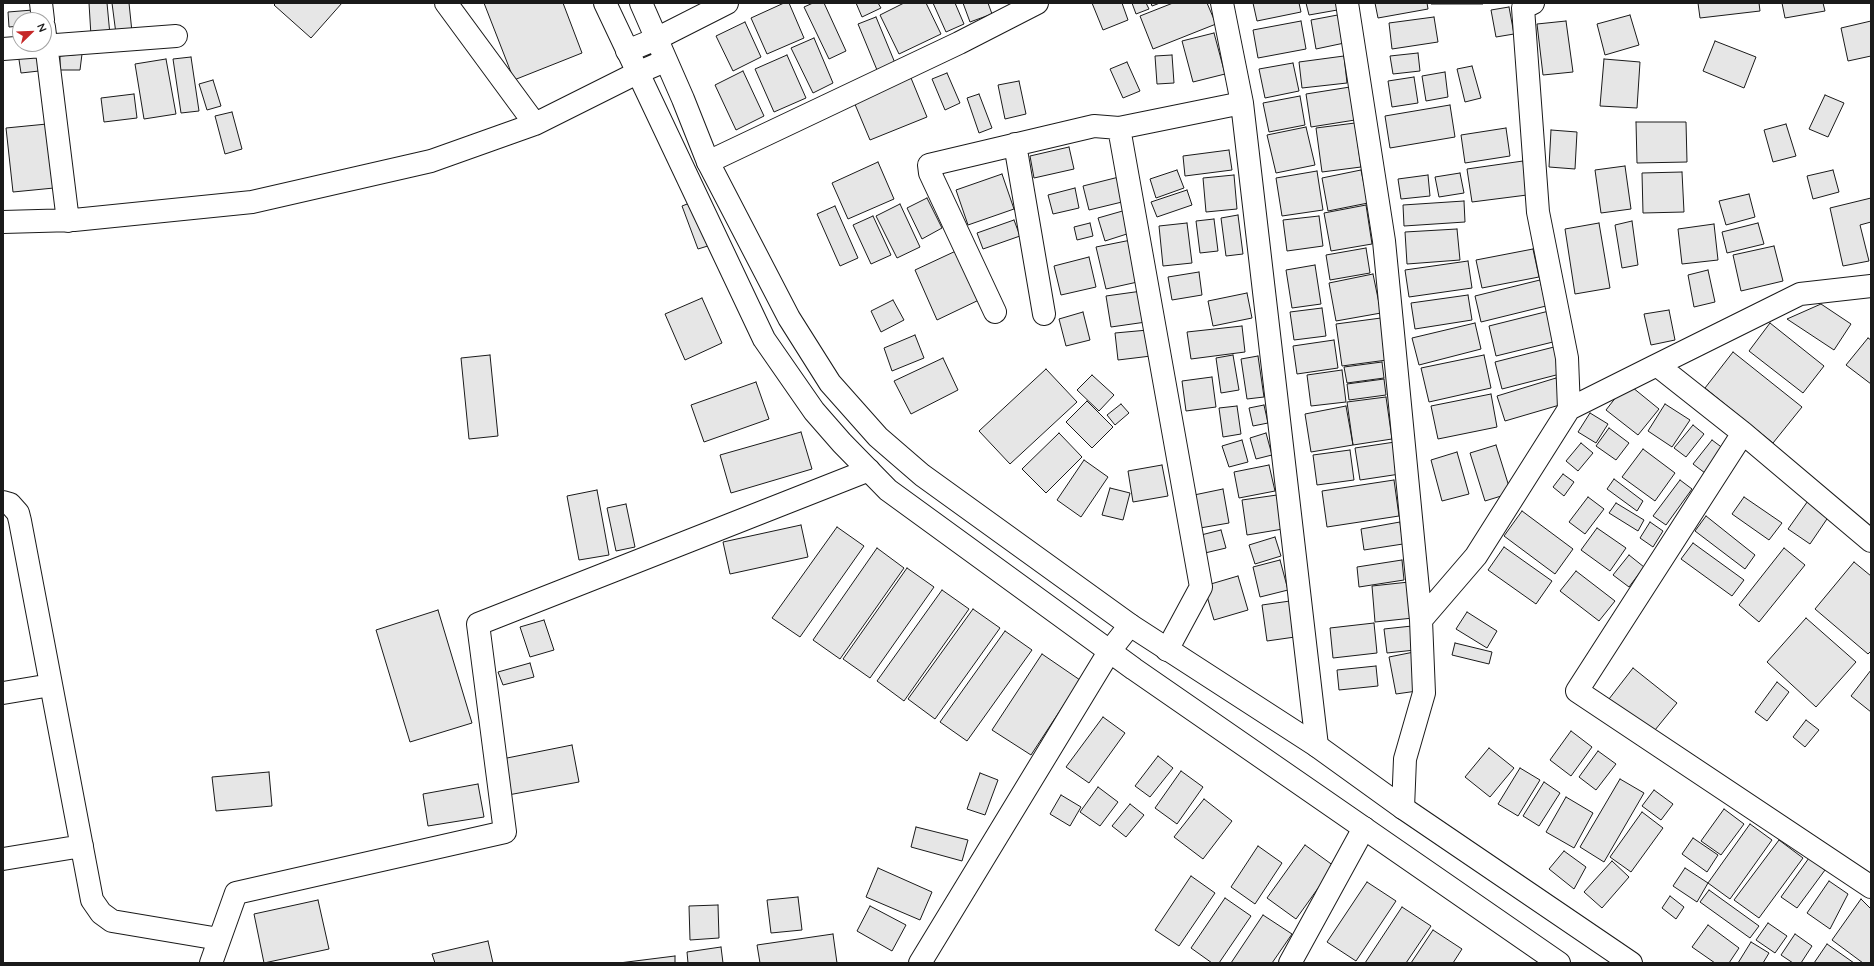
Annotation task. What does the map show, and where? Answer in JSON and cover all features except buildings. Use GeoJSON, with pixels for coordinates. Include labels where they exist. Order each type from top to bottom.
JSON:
{"type":"FeatureCollection","features":[{"type":"Feature","properties":{"kind":"street"},"geometry":{"type":"LineString","coordinates":[[446,3],[535,124]]}},
{"type":"Feature","properties":{"kind":"street"},"geometry":{"type":"LineString","coordinates":[[605,3],[764,339],[814,412],[888,490],[1109,652],[1559,963]]}},
{"type":"Feature","properties":{"kind":"street"},"geometry":{"type":"LineString","coordinates":[[641,3],[665,61],[683,99],[708,162],[789,318],[830,383],[878,437],[922,474],[1130,625],[1317,746],[1403,808],[1631,963]]}},
{"type":"Feature","properties":{"kind":"street"},"geometry":{"type":"LineString","coordinates":[[627,51],[656,39],[727,3]]}},
{"type":"Feature","properties":{"kind":"street"},"geometry":{"type":"LineString","coordinates":[[708,162],[959,43],[1037,3]]}},
{"type":"Feature","properties":{"kind":"street"},"geometry":{"type":"LineString","coordinates":[[1222,3],[1242,103],[1317,746]]}},
{"type":"Feature","properties":{"kind":"street"},"geometry":{"type":"LineString","coordinates":[[1347,3],[1384,241],[1421,620],[1424,693],[1405,759],[1403,808]]}},
{"type":"Feature","properties":{"kind":"street"},"geometry":{"type":"LineString","coordinates":[[1533,3],[1523,8],[1538,212],[1567,358],[1569,409]]}},
{"type":"Feature","properties":{"kind":"street"},"geometry":{"type":"LineString","coordinates":[[52,36],[176,36]]}},
{"type":"Feature","properties":{"kind":"street"},"geometry":{"type":"LineString","coordinates":[[47,52],[68,221]]}},
{"type":"Feature","properties":{"kind":"street"},"geometry":{"type":"LineString","coordinates":[[3,222],[68,221],[252,202],[431,161],[535,124],[637,73],[665,61]]}},
{"type":"Feature","properties":{"kind":"street"},"geometry":{"type":"LineString","coordinates":[[995,312],[930,173],[929,165],[1094,126],[1119,128],[1242,103]]}},
{"type":"Feature","properties":{"kind":"street"},"geometry":{"type":"LineString","coordinates":[[1119,128],[1201,587],[1167,650]]}},
{"type":"Feature","properties":{"kind":"street"},"geometry":{"type":"LineString","coordinates":[[1015,144],[1044,314]]}},
{"type":"Feature","properties":{"kind":"street"},"geometry":{"type":"LineString","coordinates":[[1421,620],[1476,556],[1569,409],[1800,294],[1871,286]]}},
{"type":"Feature","properties":{"kind":"street"},"geometry":{"type":"LineString","coordinates":[[1657,365],[1743,433],[1871,542]]}},
{"type":"Feature","properties":{"kind":"street"},"geometry":{"type":"LineString","coordinates":[[1743,433],[1577,691],[1871,886]]}},
{"type":"Feature","properties":{"kind":"street"},"geometry":{"type":"LineString","coordinates":[[210,963],[236,893],[505,832],[478,624],[869,470]]}},
{"type":"Feature","properties":{"kind":"street"},"geometry":{"type":"LineString","coordinates":[[3,502],[10,504],[18,513],[20,521],[92,900],[101,913],[112,921],[219,939]]}},
{"type":"Feature","properties":{"kind":"street"},"geometry":{"type":"LineString","coordinates":[[920,963],[1109,652],[1130,625]]}},
{"type":"Feature","properties":{"kind":"street"},"geometry":{"type":"LineString","coordinates":[[3,693],[51,685]]}},
{"type":"Feature","properties":{"kind":"street"},"geometry":{"type":"LineString","coordinates":[[1290,963],[1364,828]]}},
{"type":"Feature","properties":{"kind":"street"},"geometry":{"type":"LineString","coordinates":[[3,859],[82,846]]}}]}
